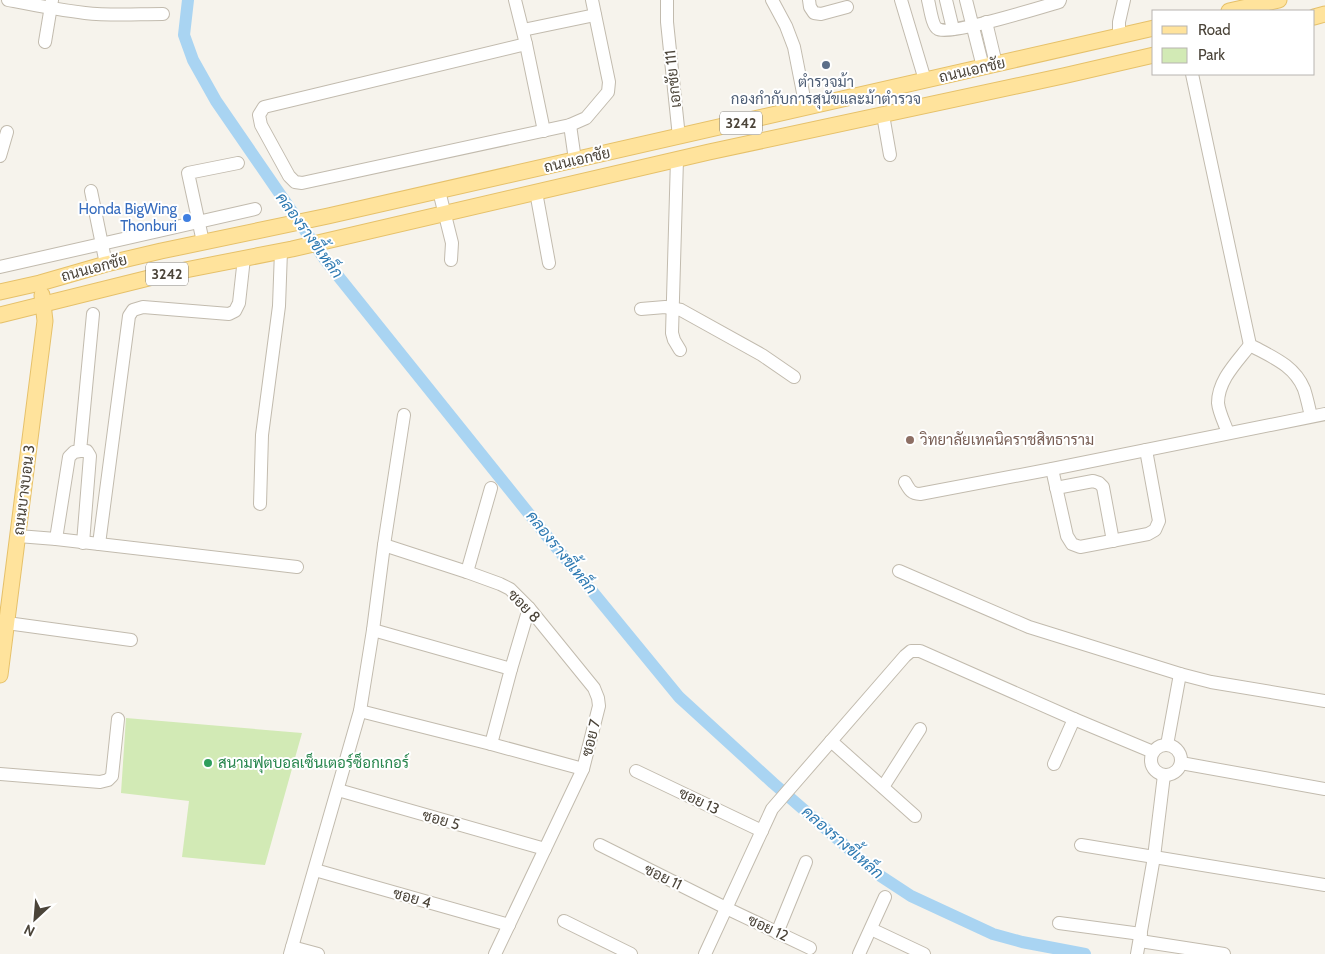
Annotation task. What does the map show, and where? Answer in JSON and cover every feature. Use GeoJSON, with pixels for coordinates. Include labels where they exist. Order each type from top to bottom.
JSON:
{"type":"FeatureCollection","features":[{"type":"Feature","properties":{"kind":"main road"},"geometry":{"type":"LineString","coordinates":[[1231,10],[1243,4],[1279,0]]}},
{"type":"Feature","properties":{"kind":"main road","name":"ถนนเอกชัย"},"geometry":{"type":"LineString","coordinates":[[0,292],[161,251],[328,216],[1152,28]]}},
{"type":"Feature","properties":{"kind":"main road","name":"ถนนเอกชัย"},"geometry":{"type":"LineString","coordinates":[[0,315],[165,274],[286,250],[677,159],[1152,55]]}},
{"type":"Feature","properties":{"kind":"main road","name":"ถนนบางบอน 3"},"geometry":{"type":"LineString","coordinates":[[0,675],[45,321],[40,283]]}},
{"type":"Feature","properties":{"kind":"street"},"geometry":{"type":"LineString","coordinates":[[8,0],[51,4],[86,13],[111,15],[163,14]]}},
{"type":"Feature","properties":{"kind":"street"},"geometry":{"type":"LineString","coordinates":[[515,0],[544,131]]}},
{"type":"Feature","properties":{"kind":"street"},"geometry":{"type":"LineString","coordinates":[[526,44],[264,107],[259,115],[261,125],[289,176],[295,182],[302,183],[570,125],[586,118],[608,92],[609,82],[592,0]]}},
{"type":"Feature","properties":{"kind":"street","name":"เอกชัย 111"},"geometry":{"type":"LineString","coordinates":[[667,0],[679,137]]}},
{"type":"Feature","properties":{"kind":"street"},"geometry":{"type":"LineString","coordinates":[[772,0],[786,26],[794,47],[806,108]]}},
{"type":"Feature","properties":{"kind":"street"},"geometry":{"type":"LineString","coordinates":[[809,0],[814,13],[821,14],[847,7]]}},
{"type":"Feature","properties":{"kind":"street"},"geometry":{"type":"LineString","coordinates":[[901,0],[925,80]]}},
{"type":"Feature","properties":{"kind":"street"},"geometry":{"type":"LineString","coordinates":[[928,0],[934,25],[944,31],[972,26],[1059,2],[1060,0]]}},
{"type":"Feature","properties":{"kind":"street"},"geometry":{"type":"LineString","coordinates":[[946,0],[953,29]]}},
{"type":"Feature","properties":{"kind":"street"},"geometry":{"type":"LineString","coordinates":[[966,0],[972,26],[989,66]]}},
{"type":"Feature","properties":{"kind":"street"},"geometry":{"type":"LineString","coordinates":[[1119,36],[1119,22],[1124,0]]}},
{"type":"Feature","properties":{"kind":"street"},"geometry":{"type":"LineString","coordinates":[[45,42],[51,4]]}},
{"type":"Feature","properties":{"kind":"street"},"geometry":{"type":"LineString","coordinates":[[523,30],[595,15]]}},
{"type":"Feature","properties":{"kind":"street"},"geometry":{"type":"LineString","coordinates":[[986,22],[989,66]]}},
{"type":"Feature","properties":{"kind":"street"},"geometry":{"type":"LineString","coordinates":[[1192,75],[1250,345]]}},
{"type":"Feature","properties":{"kind":"street"},"geometry":{"type":"LineString","coordinates":[[883,115],[890,155]]}},
{"type":"Feature","properties":{"kind":"street"},"geometry":{"type":"LineString","coordinates":[[570,125],[575,160]]}},
{"type":"Feature","properties":{"kind":"street"},"geometry":{"type":"LineString","coordinates":[[0,156],[7,132]]}},
{"type":"Feature","properties":{"kind":"street"},"geometry":{"type":"LineString","coordinates":[[677,159],[672,333],[680,350]]}},
{"type":"Feature","properties":{"kind":"street"},"geometry":{"type":"LineString","coordinates":[[203,242],[188,173],[238,163]]}},
{"type":"Feature","properties":{"kind":"street"},"geometry":{"type":"LineString","coordinates":[[91,191],[106,264]]}},
{"type":"Feature","properties":{"kind":"street"},"geometry":{"type":"LineString","coordinates":[[439,191],[452,243],[451,260]]}},
{"type":"Feature","properties":{"kind":"street"},"geometry":{"type":"LineString","coordinates":[[536,192],[549,263]]}},
{"type":"Feature","properties":{"kind":"street"},"geometry":{"type":"LineString","coordinates":[[0,267],[255,210]]}},
{"type":"Feature","properties":{"kind":"street"},"geometry":{"type":"LineString","coordinates":[[260,504],[262,435],[286,250]]}},
{"type":"Feature","properties":{"kind":"street"},"geometry":{"type":"LineString","coordinates":[[99,544],[129,316],[133,310],[143,307],[229,314],[235,311],[239,303],[244,258]]}},
{"type":"Feature","properties":{"kind":"street"},"geometry":{"type":"LineString","coordinates":[[641,309],[665,307],[681,310],[762,355],[794,377]]}},
{"type":"Feature","properties":{"kind":"street"},"geometry":{"type":"LineString","coordinates":[[80,451],[93,314]]}},
{"type":"Feature","properties":{"kind":"street"},"geometry":{"type":"LineString","coordinates":[[1250,345],[1284,363],[1297,375],[1305,391],[1311,416]]}},
{"type":"Feature","properties":{"kind":"street"},"geometry":{"type":"LineString","coordinates":[[1228,433],[1218,404],[1220,389],[1227,374],[1250,345]]}},
{"type":"Feature","properties":{"kind":"street"},"geometry":{"type":"LineString","coordinates":[[905,482],[911,492],[920,494],[1325,414]]}},
{"type":"Feature","properties":{"kind":"street"},"geometry":{"type":"LineString","coordinates":[[318,954],[291,950],[360,711],[404,415]]}},
{"type":"Feature","properties":{"kind":"street"},"geometry":{"type":"LineString","coordinates":[[1052,469],[1067,536],[1072,544],[1080,548],[1148,534],[1155,530],[1159,521],[1146,450]]}},
{"type":"Feature","properties":{"kind":"street"},"geometry":{"type":"LineString","coordinates":[[56,539],[70,457],[74,452],[88,451],[90,456],[82,542]]}},
{"type":"Feature","properties":{"kind":"street"},"geometry":{"type":"LineString","coordinates":[[1056,488],[1093,481],[1099,482],[1103,487],[1113,541]]}},
{"type":"Feature","properties":{"kind":"street"},"geometry":{"type":"LineString","coordinates":[[467,572],[491,488]]}},
{"type":"Feature","properties":{"kind":"street"},"geometry":{"type":"LineString","coordinates":[[18,536],[297,567]]}},
{"type":"Feature","properties":{"kind":"street","name":"ซอย 8"},"geometry":{"type":"LineString","coordinates":[[384,545],[467,572],[510,589],[529,608],[594,688],[599,706]]}},
{"type":"Feature","properties":{"kind":"street"},"geometry":{"type":"LineString","coordinates":[[899,571],[1030,627],[1180,674],[1211,682],[1325,702]]}},
{"type":"Feature","properties":{"kind":"street"},"geometry":{"type":"LineString","coordinates":[[491,744],[529,608]]}},
{"type":"Feature","properties":{"kind":"street"},"geometry":{"type":"LineString","coordinates":[[7,623],[131,640]]}},
{"type":"Feature","properties":{"kind":"street"},"geometry":{"type":"LineString","coordinates":[[373,630],[511,669]]}},
{"type":"Feature","properties":{"kind":"street"},"geometry":{"type":"LineString","coordinates":[[705,954],[772,809],[911,651],[920,651],[1153,752]]}},
{"type":"Feature","properties":{"kind":"street"},"geometry":{"type":"LineString","coordinates":[[1167,745],[1180,674]]}},
{"type":"Feature","properties":{"kind":"street","name":"ซอย 7"},"geometry":{"type":"LineString","coordinates":[[495,954],[583,769],[599,706]]}},
{"type":"Feature","properties":{"kind":"street"},"geometry":{"type":"LineString","coordinates":[[360,711],[583,769]]}},
{"type":"Feature","properties":{"kind":"street"},"geometry":{"type":"LineString","coordinates":[[0,774],[100,782],[108,780],[112,776],[118,718]]}},
{"type":"Feature","properties":{"kind":"street"},"geometry":{"type":"LineString","coordinates":[[1054,764],[1074,719]]}},
{"type":"Feature","properties":{"kind":"street"},"geometry":{"type":"LineString","coordinates":[[883,787],[920,729]]}},
{"type":"Feature","properties":{"kind":"street"},"geometry":{"type":"LineString","coordinates":[[830,741],[915,816]]}},
{"type":"Feature","properties":{"kind":"street"},"geometry":{"type":"LineString","coordinates":[[1167,745],[1179,751],[1182,762],[1174,773],[1164,775],[1153,768],[1151,763],[1153,752],[1158,747],[1167,745]]}},
{"type":"Feature","properties":{"kind":"street"},"geometry":{"type":"LineString","coordinates":[[1182,762],[1325,788]]}},
{"type":"Feature","properties":{"kind":"street","name":"ซอย 13"},"geometry":{"type":"LineString","coordinates":[[636,771],[762,831]]}},
{"type":"Feature","properties":{"kind":"street"},"geometry":{"type":"LineString","coordinates":[[1140,943],[1154,857],[1164,775]]}},
{"type":"Feature","properties":{"kind":"street","name":"ซอย 5"},"geometry":{"type":"LineString","coordinates":[[338,790],[545,849]]}},
{"type":"Feature","properties":{"kind":"street","name":"ซอย 11"},"geometry":{"type":"LineString","coordinates":[[600,845],[726,908]]}},
{"type":"Feature","properties":{"kind":"street"},"geometry":{"type":"LineString","coordinates":[[1081,845],[1325,885]]}},
{"type":"Feature","properties":{"kind":"street"},"geometry":{"type":"LineString","coordinates":[[777,933],[806,862]]}},
{"type":"Feature","properties":{"kind":"street","name":"ซอย 4"},"geometry":{"type":"LineString","coordinates":[[315,870],[509,925]]}},
{"type":"Feature","properties":{"kind":"street"},"geometry":{"type":"LineString","coordinates":[[859,954],[885,898]]}},
{"type":"Feature","properties":{"kind":"street","name":"ซอย 12"},"geometry":{"type":"LineString","coordinates":[[726,908],[810,948]]}},
{"type":"Feature","properties":{"kind":"street"},"geometry":{"type":"LineString","coordinates":[[564,921],[632,954]]}},
{"type":"Feature","properties":{"kind":"street"},"geometry":{"type":"LineString","coordinates":[[1059,923],[1140,943],[1224,954]]}},
{"type":"Feature","properties":{"kind":"street"},"geometry":{"type":"LineString","coordinates":[[871,929],[924,954]]}},
{"type":"Feature","properties":{"kind":"green space","name":"สนามฟุตบอลเซ็นเตอร์ซ็อกเกอร์"},"geometry":{"type":"Polygon","coordinates":[[[126,718],[302,733],[265,865],[182,857],[189,801],[121,793],[126,718]]]}},
{"type":"Feature","properties":{"kind":"waterway","name":"คลองรางขี้เหล็ก"},"geometry":{"type":"LineString","coordinates":[[188,0],[184,35],[193,60],[216,101],[326,261],[679,697],[773,783],[879,875],[911,896],[993,934],[1022,942],[1085,954]]}},
{"type":"Feature","properties":{"kind":"place","name":"ตำรวจม้า กองกำกับการสุนัขและม้าตำรวจ"},"geometry":{"type":"Point","coordinates":[826,65]}},
{"type":"Feature","properties":{"kind":"place","name":"Honda BigWing Thonburi"},"geometry":{"type":"Point","coordinates":[187,218]}},
{"type":"Feature","properties":{"kind":"place","name":"วิทยาลัยเทคนิคราชสิทธาราม"},"geometry":{"type":"Point","coordinates":[910,440]}},
{"type":"Feature","properties":{"kind":"place","name":"สนามฟุตบอลเซ็นเตอร์ซ็อกเกอร์"},"geometry":{"type":"Point","coordinates":[208,763]}}]}
